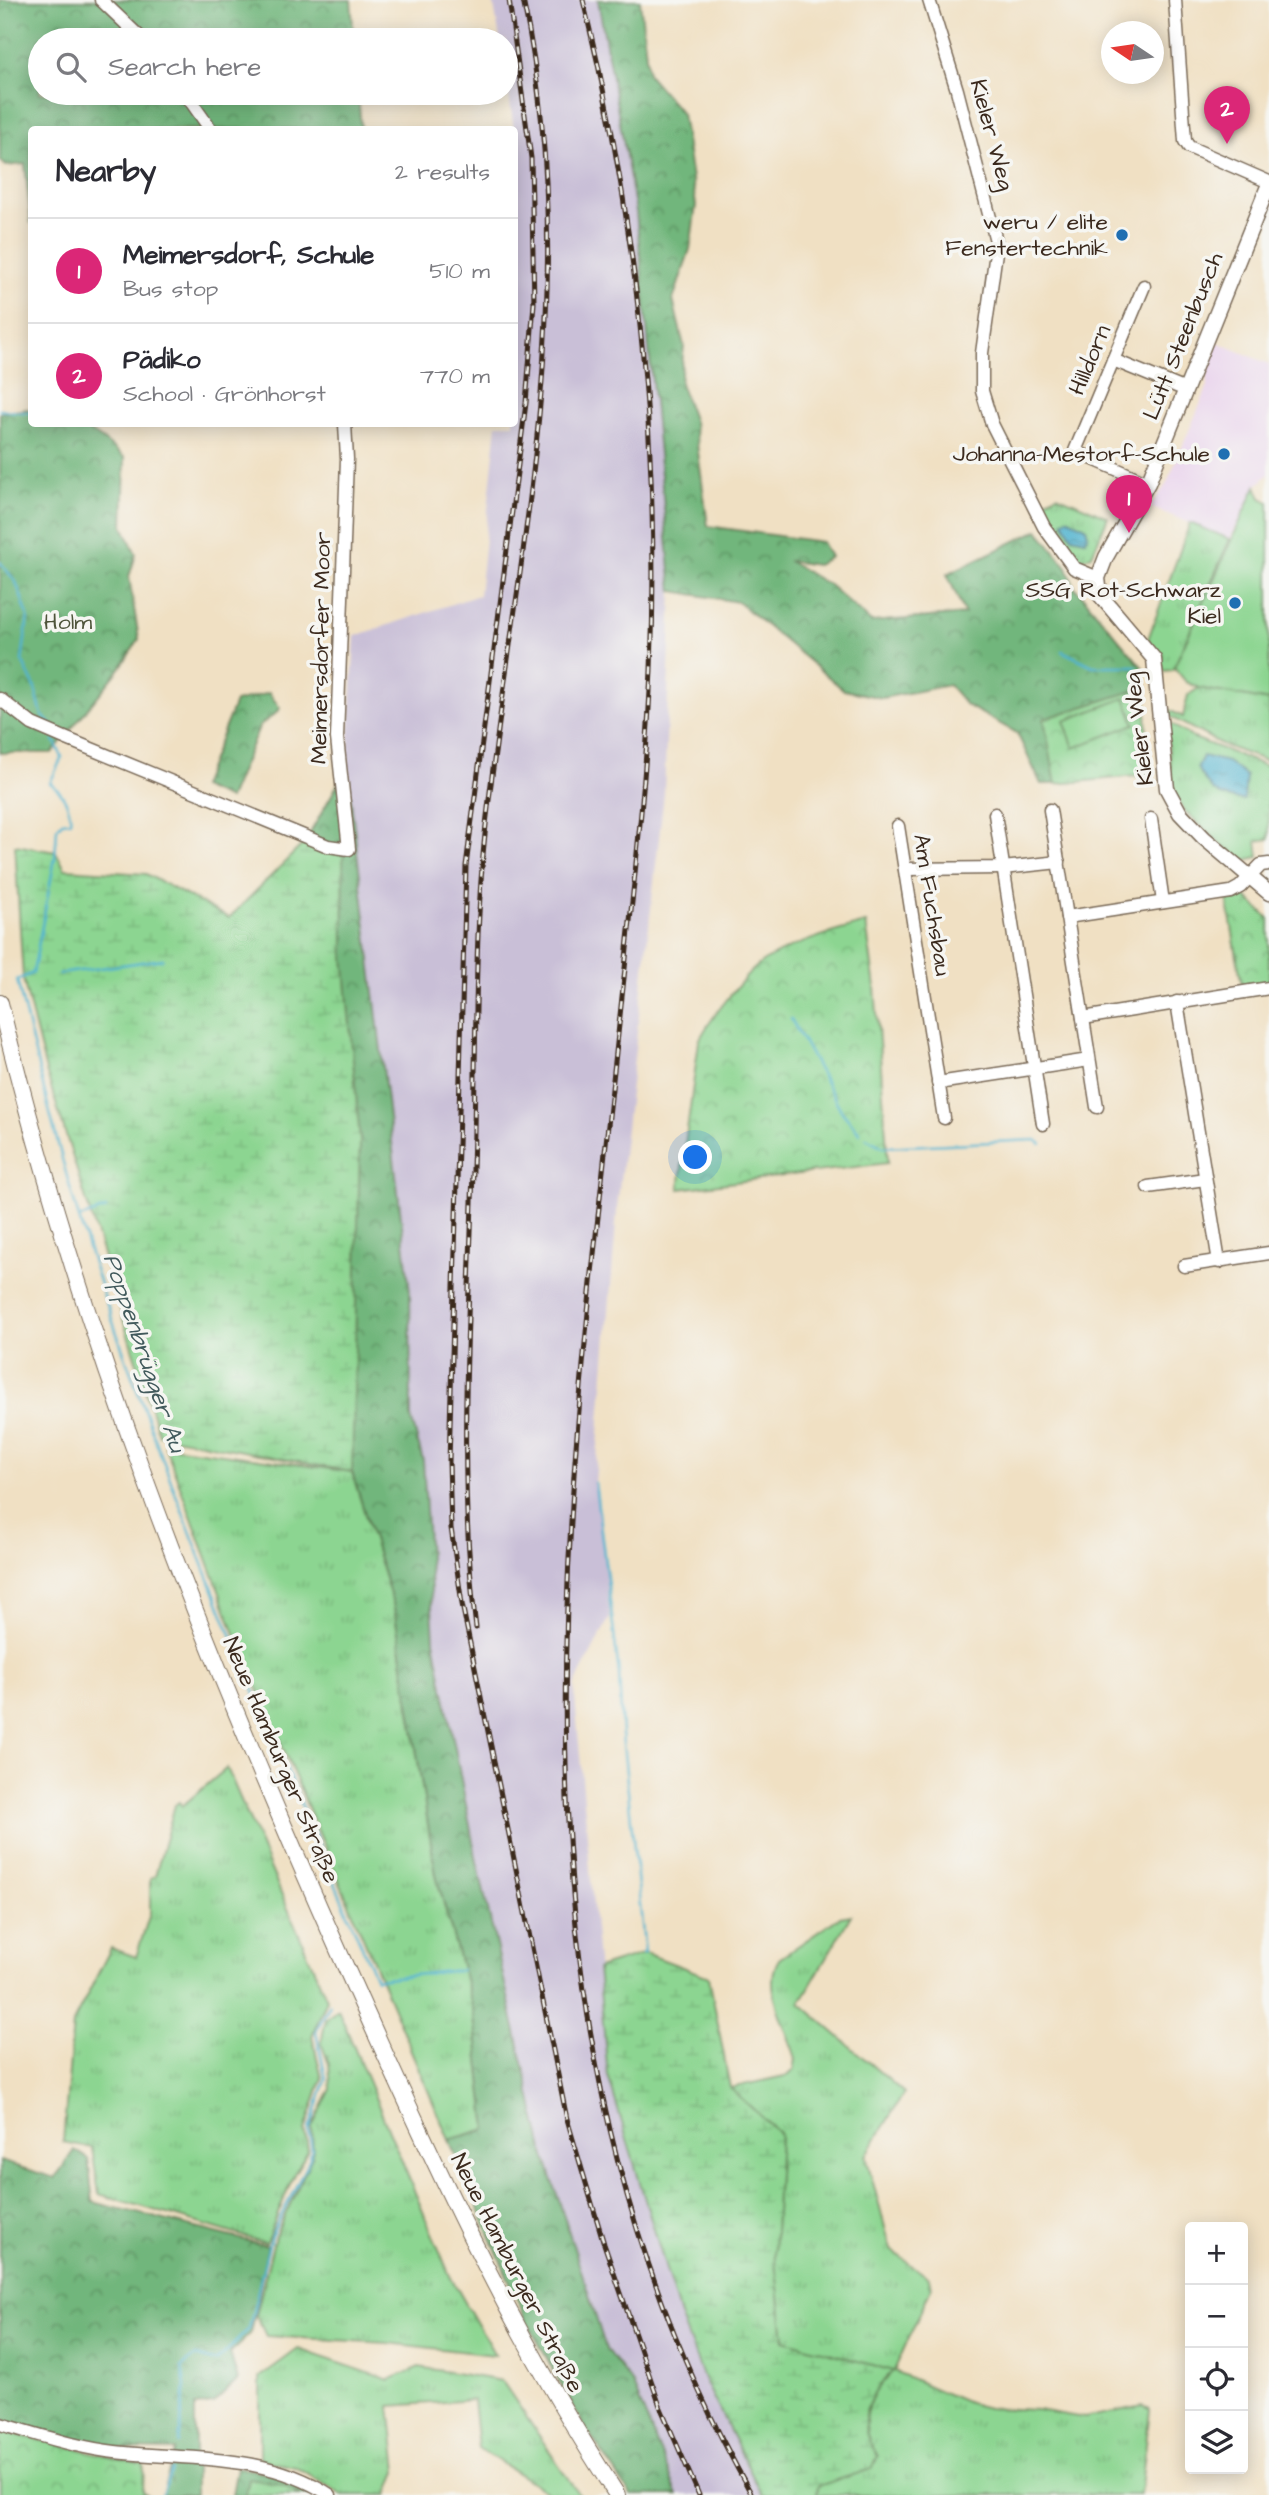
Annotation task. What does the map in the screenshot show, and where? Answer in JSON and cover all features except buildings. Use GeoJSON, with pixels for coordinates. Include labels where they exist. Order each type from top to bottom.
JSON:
{"type":"FeatureCollection","features":[{"type":"Feature","properties":{"kind":"main road","name":"Neue Hamburger Straße"},"geometry":{"type":"LineString","coordinates":[[0,1003],[38,1152],[90,1326],[154,1509],[221,1680],[320,1908],[470,2238],[542,2375],[617,2495]]}},
{"type":"Feature","properties":{"kind":"street"},"geometry":{"type":"LineString","coordinates":[[101,0],[130,28]]}},
{"type":"Feature","properties":{"kind":"street","name":"Kieler Weg"},"geometry":{"type":"LineString","coordinates":[[929,0],[957,90],[997,246],[982,353],[982,391],[992,424],[1044,527],[1074,568],[1098,578],[1100,596],[1154,659],[1159,687],[1163,774],[1167,789],[1180,813],[1269,893]]}},
{"type":"Feature","properties":{"kind":"street"},"geometry":{"type":"LineString","coordinates":[[1175,0],[1185,141],[1189,146],[1269,183]]}},
{"type":"Feature","properties":{"kind":"street"},"geometry":{"type":"LineString","coordinates":[[193,105],[208,126]]}},
{"type":"Feature","properties":{"kind":"street","name":"Lütt Steenbusch"},"geometry":{"type":"LineString","coordinates":[[1098,578],[1106,557],[1147,483],[1269,183]]}},
{"type":"Feature","properties":{"kind":"street","name":"Hilldorn"},"geometry":{"type":"LineString","coordinates":[[1144,286],[1075,451],[1147,483]]}},
{"type":"Feature","properties":{"kind":"street"},"geometry":{"type":"LineString","coordinates":[[1113,360],[1186,390]]}},
{"type":"Feature","properties":{"kind":"street","name":"Meimersdorfer Moor"},"geometry":{"type":"LineString","coordinates":[[0,699],[32,724],[328,846],[349,849],[337,738],[347,459],[345,427]]}},
{"type":"Feature","properties":{"kind":"street"},"geometry":{"type":"LineString","coordinates":[[1050,810],[1097,1107]]}},
{"type":"Feature","properties":{"kind":"street"},"geometry":{"type":"LineString","coordinates":[[995,814],[1043,1124]]}},
{"type":"Feature","properties":{"kind":"street"},"geometry":{"type":"LineString","coordinates":[[1151,819],[1163,902]]}},
{"type":"Feature","properties":{"kind":"street","name":"Am Fuchsbau"},"geometry":{"type":"LineString","coordinates":[[898,826],[944,1118]]}},
{"type":"Feature","properties":{"kind":"street"},"geometry":{"type":"LineString","coordinates":[[905,869],[1003,868],[1059,862]]}},
{"type":"Feature","properties":{"kind":"street"},"geometry":{"type":"LineString","coordinates":[[1067,917],[1231,892],[1261,865],[1269,864]]}},
{"type":"Feature","properties":{"kind":"street"},"geometry":{"type":"LineString","coordinates":[[1083,1018],[1269,988]]}},
{"type":"Feature","properties":{"kind":"street"},"geometry":{"type":"LineString","coordinates":[[1177,1002],[1219,1262]]}},
{"type":"Feature","properties":{"kind":"street"},"geometry":{"type":"LineString","coordinates":[[938,1083],[1089,1060]]}},
{"type":"Feature","properties":{"kind":"street"},"geometry":{"type":"LineString","coordinates":[[1148,1187],[1205,1179]]}},
{"type":"Feature","properties":{"kind":"street"},"geometry":{"type":"LineString","coordinates":[[1184,1266],[1269,1253]]}},
{"type":"Feature","properties":{"kind":"street"},"geometry":{"type":"LineString","coordinates":[[0,2424],[113,2452],[189,2456],[283,2472],[330,2495]]}},
{"type":"Feature","properties":{"kind":"shaded area"},"geometry":{"type":"Polygon","coordinates":[[[493,0],[598,0],[636,212],[672,591],[664,794],[618,1199],[595,1483],[610,1617],[574,1686],[608,2076],[680,2316],[705,2381],[762,2495],[678,2495],[632,2383],[606,2349],[543,2150],[477,1862],[434,1640],[423,1461],[411,1417],[410,1292],[347,768],[355,636],[479,595],[497,427],[518,427],[518,126],[513,126],[510,105],[518,105],[518,28],[498,28],[493,0]]]}},
{"type":"Feature","properties":{"kind":"shaded area","name":"Johanna-Mestorf-Schule"},"geometry":{"type":"Polygon","coordinates":[[[1217,342],[1269,364],[1269,474],[1256,486],[1230,539],[1150,507],[1166,485],[1208,386],[1207,369],[1217,342]]]}},
{"type":"Feature","properties":{"kind":"green space"},"geometry":{"type":"Polygon","coordinates":[[[0,0],[351,0],[353,28],[28,28],[28,105],[359,105],[361,126],[28,126],[28,194],[25,164],[6,166],[0,160],[0,0]]]}},
{"type":"Feature","properties":{"kind":"green space"},"geometry":{"type":"Polygon","coordinates":[[[598,0],[640,0],[648,74],[682,114],[696,205],[690,249],[673,300],[684,346],[680,383],[694,422],[708,526],[822,542],[830,557],[817,565],[788,561],[829,585],[871,622],[965,614],[947,574],[1038,530],[1067,567],[1074,586],[1143,668],[1146,687],[1044,719],[1056,784],[1041,784],[1017,733],[966,705],[949,685],[882,698],[844,690],[738,602],[672,591],[636,212],[598,0]]]}},
{"type":"Feature","properties":{"kind":"green space","name":"Holm"},"geometry":{"type":"Polygon","coordinates":[[[27,409],[28,427],[83,429],[125,458],[123,526],[136,554],[129,577],[139,639],[118,671],[52,753],[0,753],[0,413],[27,409]]]}},
{"type":"Feature","properties":{"kind":"green space","name":"SSG Rot-Schwarz Kiel"},"geometry":{"type":"Polygon","coordinates":[[[1256,486],[1261,498],[1269,502],[1269,701],[1199,688],[1186,682],[1174,667],[1256,486]]]}},
{"type":"Feature","properties":{"kind":"green space"},"geometry":{"type":"Polygon","coordinates":[[[1057,495],[1108,517],[1092,555],[1075,562],[1037,504],[1057,495]]]}},
{"type":"Feature","properties":{"kind":"green space"},"geometry":{"type":"Polygon","coordinates":[[[1190,523],[1230,539],[1173,670],[1164,671],[1148,639],[1190,523]]]}},
{"type":"Feature","properties":{"kind":"green space"},"geometry":{"type":"Polygon","coordinates":[[[1146,687],[1147,775],[1056,784],[1044,719],[1146,687]]]}},
{"type":"Feature","properties":{"kind":"green space"},"geometry":{"type":"Polygon","coordinates":[[[1199,688],[1269,701],[1269,762],[1223,745],[1167,715],[1167,709],[1183,717],[1188,695],[1199,688]]]}},
{"type":"Feature","properties":{"kind":"green space"},"geometry":{"type":"Polygon","coordinates":[[[269,693],[280,708],[259,727],[229,799],[201,787],[235,702],[269,693]]]}},
{"type":"Feature","properties":{"kind":"green space"},"geometry":{"type":"Polygon","coordinates":[[[1125,698],[1135,724],[1074,748],[1064,721],[1125,698]]]}},
{"type":"Feature","properties":{"kind":"green space"},"geometry":{"type":"Polygon","coordinates":[[[1166,721],[1194,738],[1268,767],[1269,839],[1257,841],[1259,857],[1244,860],[1230,853],[1184,810],[1173,793],[1166,721]]]}},
{"type":"Feature","properties":{"kind":"green space"},"geometry":{"type":"Polygon","coordinates":[[[347,768],[410,1292],[411,1417],[423,1461],[434,1640],[477,1862],[543,2150],[606,2349],[632,2383],[678,2495],[631,2495],[582,2423],[526,2320],[449,2140],[487,2129],[473,2008],[436,1875],[394,1607],[352,1472],[360,1141],[344,958],[343,854],[305,842],[347,768]]]}},
{"type":"Feature","properties":{"kind":"green space"},"geometry":{"type":"Polygon","coordinates":[[[305,842],[343,854],[344,958],[360,1141],[352,1472],[159,1435],[46,1071],[23,979],[15,845],[56,852],[65,869],[146,874],[229,918],[305,842]]]}},
{"type":"Feature","properties":{"kind":"green space"},"geometry":{"type":"Polygon","coordinates":[[[1243,894],[1269,919],[1269,983],[1242,986],[1227,898],[1243,894]]]}},
{"type":"Feature","properties":{"kind":"green space"},"geometry":{"type":"Polygon","coordinates":[[[866,923],[875,987],[888,1163],[679,1189],[699,1041],[710,1022],[738,986],[764,961],[800,943],[866,923]]]}},
{"type":"Feature","properties":{"kind":"green space"},"geometry":{"type":"Polygon","coordinates":[[[165,1446],[352,1472],[394,1607],[436,1875],[473,2008],[487,2129],[449,2140],[240,1647],[165,1446]]]}},
{"type":"Feature","properties":{"kind":"green space"},"geometry":{"type":"Polygon","coordinates":[[[227,1768],[327,1999],[312,2036],[322,2079],[305,2130],[308,2151],[294,2174],[266,2243],[99,2194],[92,2148],[63,2142],[73,2023],[111,1948],[136,1957],[150,1913],[150,1878],[155,1876],[175,1805],[179,1802],[182,1806],[227,1768]]]}},
{"type":"Feature","properties":{"kind":"green space"},"geometry":{"type":"Polygon","coordinates":[[[851,1915],[800,2003],[904,2093],[866,2156],[891,2250],[929,2278],[931,2288],[894,2371],[968,2403],[988,2408],[1037,2410],[1084,2418],[1143,2406],[1150,2409],[1140,2495],[817,2495],[818,2486],[877,2456],[868,2440],[866,2425],[873,2392],[784,2340],[774,2252],[780,2134],[730,2088],[789,2075],[794,2070],[796,2059],[774,1995],[774,1970],[779,1959],[840,1917],[851,1915]]]}},
{"type":"Feature","properties":{"kind":"green space"},"geometry":{"type":"Polygon","coordinates":[[[645,1953],[709,1977],[730,2088],[780,2134],[774,2252],[784,2340],[893,2371],[876,2391],[866,2411],[866,2432],[878,2456],[872,2469],[818,2486],[817,2495],[762,2495],[705,2381],[680,2316],[608,2076],[598,1968],[645,1953]]]}},
{"type":"Feature","properties":{"kind":"green space"},"geometry":{"type":"Polygon","coordinates":[[[338,2009],[450,2276],[495,2355],[387,2343],[266,2336],[256,2315],[275,2236],[313,2155],[312,2127],[331,2089],[329,2064],[321,2043],[326,2019],[338,2009]]]}},
{"type":"Feature","properties":{"kind":"green space"},"geometry":{"type":"Polygon","coordinates":[[[74,2150],[88,2159],[93,2202],[268,2246],[251,2333],[230,2353],[238,2380],[213,2404],[195,2406],[195,2495],[162,2495],[175,2450],[114,2449],[0,2420],[0,2161],[55,2178],[74,2150]]]}},
{"type":"Feature","properties":{"kind":"green space"},"geometry":{"type":"Polygon","coordinates":[[[298,2349],[389,2380],[419,2367],[502,2381],[579,2495],[552,2495],[478,2448],[473,2400],[390,2406],[397,2471],[388,2495],[343,2495],[295,2467],[260,2460],[260,2377],[298,2349]]]}},
{"type":"Feature","properties":{"kind":"green space"},"geometry":{"type":"Polygon","coordinates":[[[0,2431],[144,2464],[143,2492],[147,2495],[0,2495],[0,2431]]]}},
{"type":"Feature","properties":{"kind":"green space"},"geometry":{"type":"Polygon","coordinates":[[[237,2467],[275,2474],[322,2495],[232,2495],[237,2467]]]}},
{"type":"Feature","properties":{"kind":"green space"},"geometry":{"type":"Polygon","coordinates":[[[249,2479],[282,2485],[301,2495],[246,2495],[249,2479]]]}},
{"type":"Feature","properties":{"kind":"water"},"geometry":{"type":"Polygon","coordinates":[[[1067,518],[1086,527],[1088,535],[1085,540],[1072,537],[1063,521],[1067,518]]]}},
{"type":"Feature","properties":{"kind":"water"},"geometry":{"type":"Polygon","coordinates":[[[1203,756],[1227,762],[1246,776],[1244,800],[1221,795],[1211,788],[1197,768],[1203,756]]]}},
{"type":"Feature","properties":{"kind":"waterway"},"geometry":{"type":"LineString","coordinates":[[0,410],[28,413]]}},
{"type":"Feature","properties":{"kind":"waterway","name":"Poppenbrügger Au"},"geometry":{"type":"LineString","coordinates":[[0,562],[16,582],[28,616],[22,661],[34,685],[42,715],[52,726]]}},
{"type":"Feature","properties":{"kind":"waterway"},"geometry":{"type":"LineString","coordinates":[[1062,651],[1093,666],[1137,666]]}},
{"type":"Feature","properties":{"kind":"waterway","name":"Poppenbrügger Au"},"geometry":{"type":"LineString","coordinates":[[54,740],[62,757],[50,783],[65,800],[70,821],[62,822],[57,828],[55,858],[33,973],[17,980],[57,1141],[92,1260],[135,1385],[200,1556],[268,1726],[376,1979],[461,1970]]}},
{"type":"Feature","properties":{"kind":"waterway"},"geometry":{"type":"LineString","coordinates":[[59,974],[163,959]]}},
{"type":"Feature","properties":{"kind":"waterway"},"geometry":{"type":"LineString","coordinates":[[791,1019],[842,1112],[860,1133]]}},
{"type":"Feature","properties":{"kind":"waterway"},"geometry":{"type":"LineString","coordinates":[[866,1138],[883,1147],[1036,1140],[1041,1144]]}},
{"type":"Feature","properties":{"kind":"waterway"},"geometry":{"type":"LineString","coordinates":[[80,1218],[106,1209]]}},
{"type":"Feature","properties":{"kind":"waterway"},"geometry":{"type":"LineString","coordinates":[[595,1483],[619,1673],[622,1734],[645,1953],[642,1953]]}},
{"type":"Feature","properties":{"kind":"waterway","name":"Poppenbrügger Au"},"geometry":{"type":"LineString","coordinates":[[179,2443],[185,2386],[182,2367],[196,2356],[216,2362],[249,2329],[271,2236],[309,2160],[312,2151],[309,2130],[326,2080],[316,2031],[330,2004]]}},
{"type":"Feature","properties":{"kind":"waterway","name":"Poppenbrügger Au"},"geometry":{"type":"LineString","coordinates":[[162,2495],[171,2470]]}},
{"type":"Feature","properties":{"kind":"railway"},"geometry":{"type":"LineString","coordinates":[[509,0],[513,28]]}},
{"type":"Feature","properties":{"kind":"railway"},"geometry":{"type":"LineString","coordinates":[[476,1628],[467,1514],[466,1398],[480,897],[488,808],[529,505],[547,305],[547,204],[540,103],[523,0]]}},
{"type":"Feature","properties":{"kind":"railway"},"geometry":{"type":"LineString","coordinates":[[583,0],[618,165],[641,332],[648,416],[653,585],[644,775],[585,1346],[570,1542],[565,1737],[576,1930],[608,2121],[665,2309],[752,2495]]}},
{"type":"Feature","properties":{"kind":"railway"},"geometry":{"type":"LineString","coordinates":[[518,65],[531,158],[534,303],[526,403],[466,866],[449,1462],[451,1528],[462,1604],[567,2119],[604,2244],[660,2406],[699,2495]]}},
{"type":"Feature","properties":{"kind":"place","name":"Pädiko"},"geometry":{"type":"Point","coordinates":[1227,144]}},
{"type":"Feature","properties":{"kind":"place","name":"weru / elite Fenstertechnik"},"geometry":{"type":"Point","coordinates":[1122,235]}},
{"type":"Feature","properties":{"kind":"place","name":"Johanna-Mestorf-Schule"},"geometry":{"type":"Point","coordinates":[1224,454]}},
{"type":"Feature","properties":{"kind":"place","name":"Meimersdorf, Schule"},"geometry":{"type":"Point","coordinates":[1129,533]}},
{"type":"Feature","properties":{"kind":"place","name":"SSG Rot-Schwarz Kiel"},"geometry":{"type":"Point","coordinates":[1235,603]}}]}
